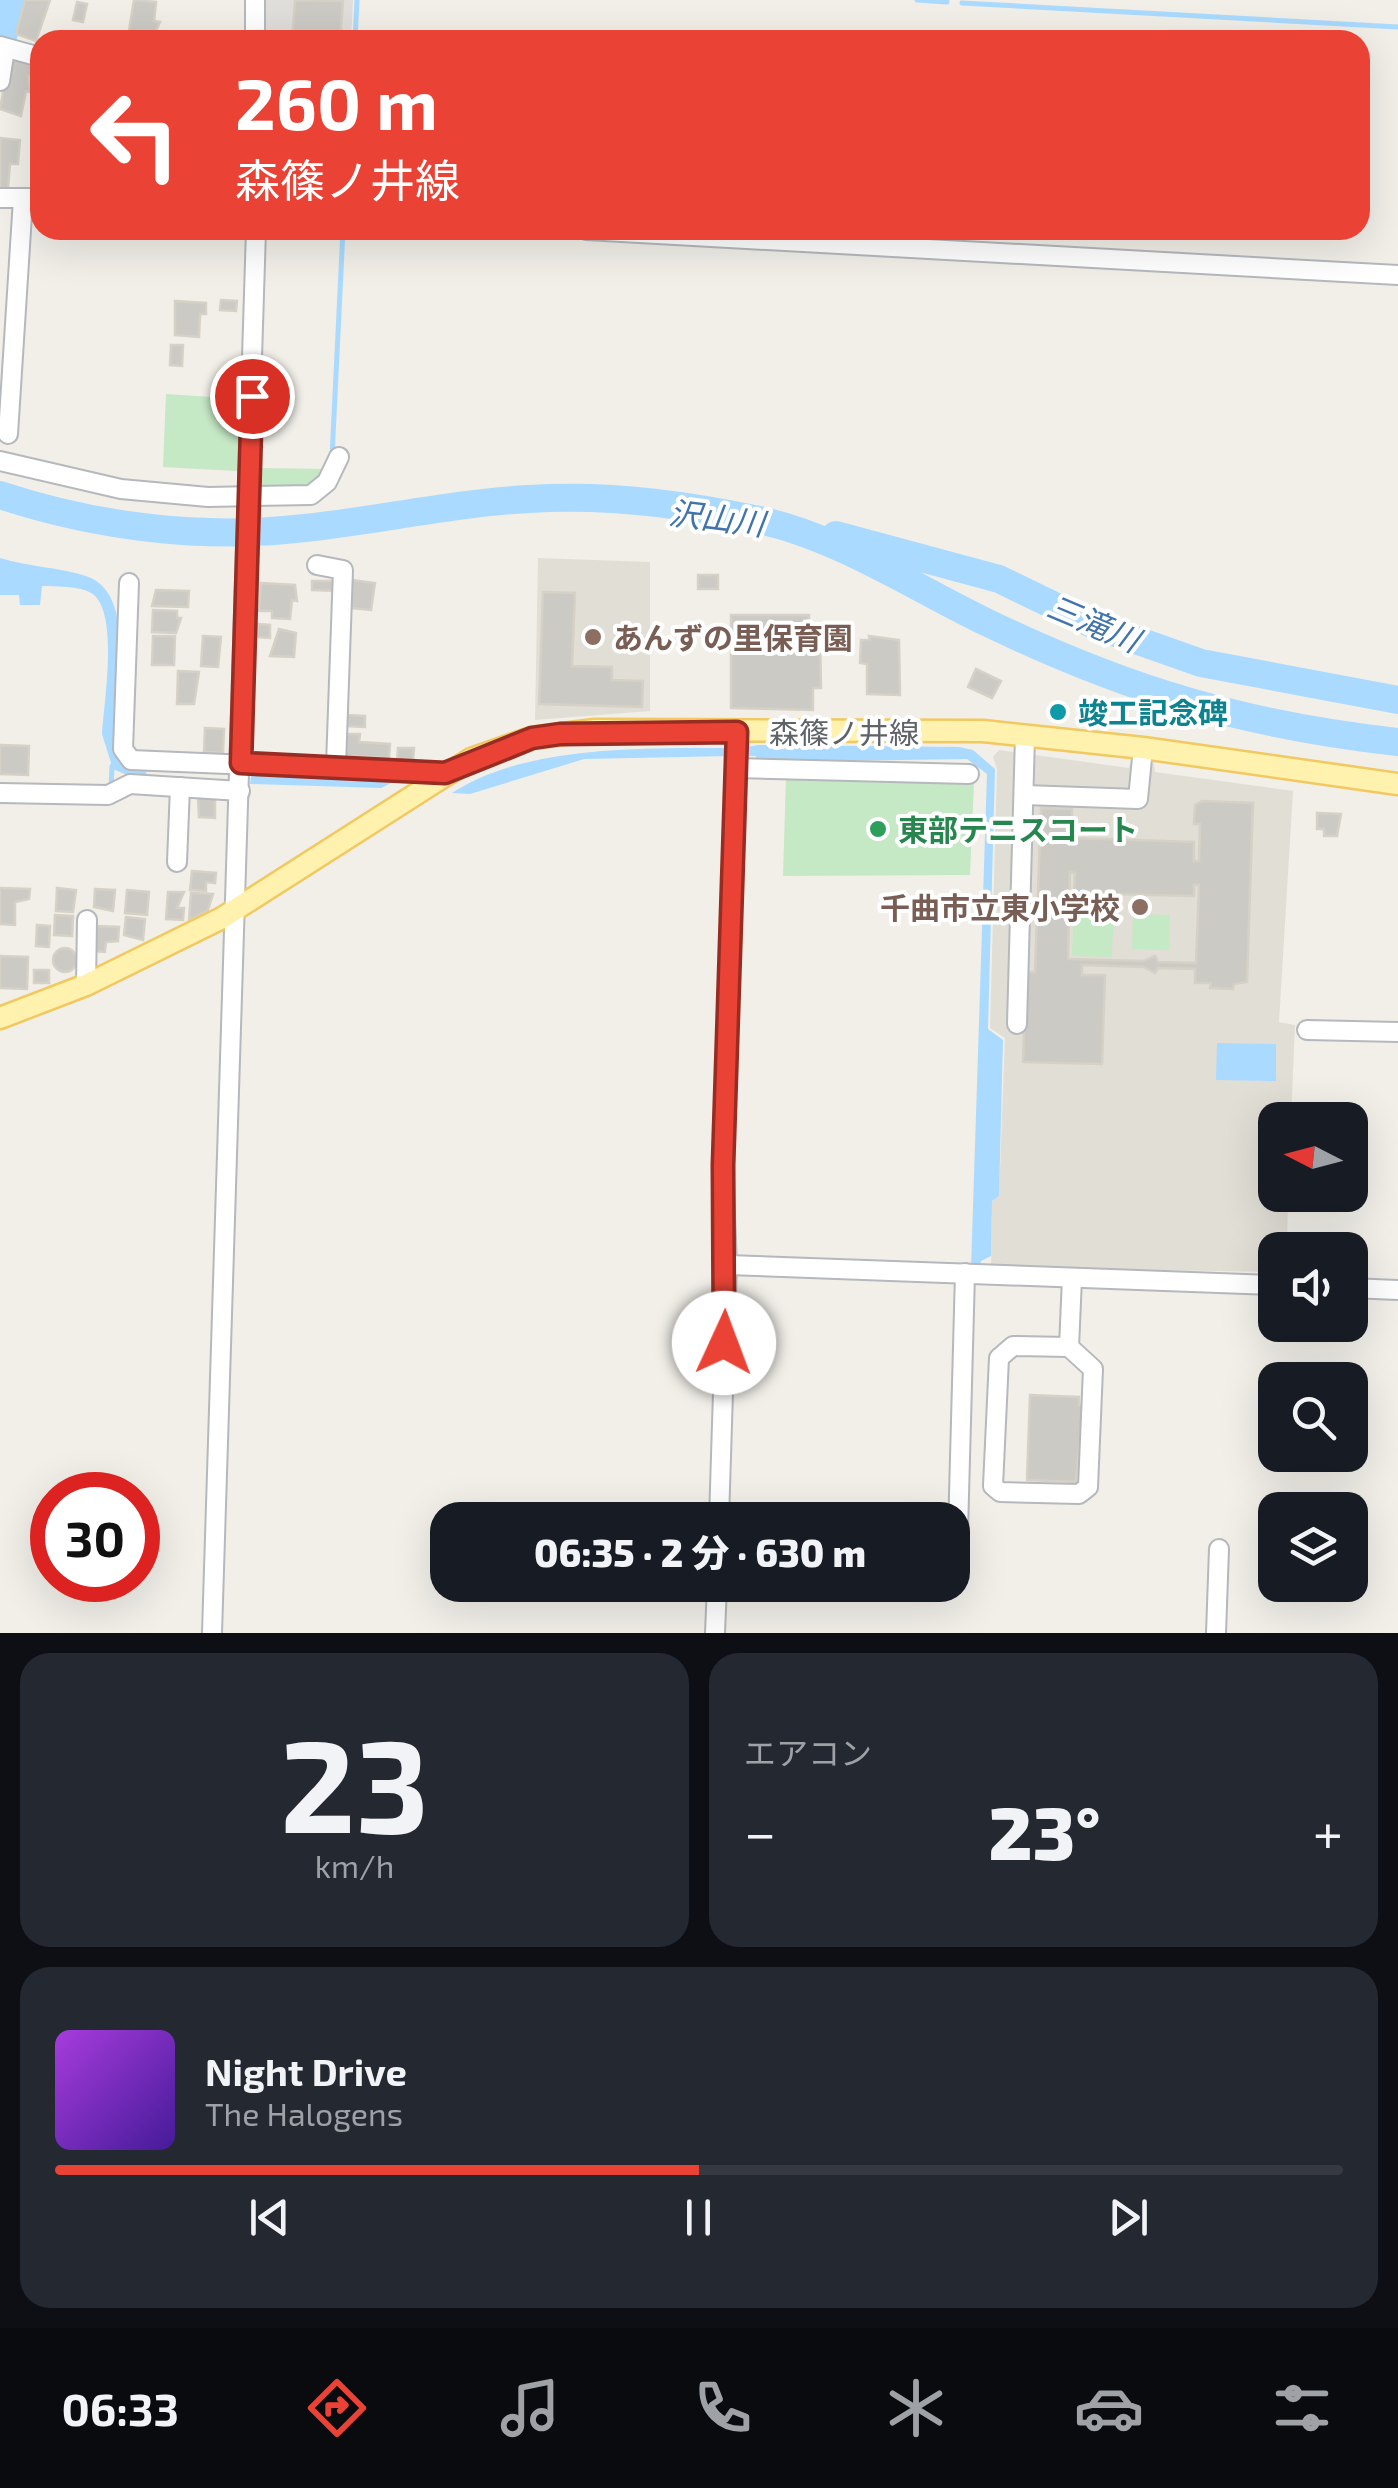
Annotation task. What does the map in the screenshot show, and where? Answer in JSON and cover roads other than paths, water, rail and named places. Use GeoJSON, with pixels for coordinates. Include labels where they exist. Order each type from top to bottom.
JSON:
{"type":"FeatureCollection","features":[{"type":"Feature","properties":{"kind":"main road","name":"森篠ノ井線"},"geometry":{"type":"LineString","coordinates":[[0,1018],[86,985],[234,912],[445,773],[516,743],[560,734],[983,732],[1144,748],[1398,784]]}},
{"type":"Feature","properties":{"kind":"street"},"geometry":{"type":"LineString","coordinates":[[255,0],[255,30]]}},
{"type":"Feature","properties":{"kind":"street"},"geometry":{"type":"LineString","coordinates":[[0,81],[3,47],[30,54]]}},
{"type":"Feature","properties":{"kind":"street"},"geometry":{"type":"LineString","coordinates":[[0,198],[30,199]]}},
{"type":"Feature","properties":{"kind":"street"},"geometry":{"type":"LineString","coordinates":[[8,434],[5,378],[30,206]]}},
{"type":"Feature","properties":{"kind":"street"},"geometry":{"type":"LineString","coordinates":[[212,1633],[256,240]]}},
{"type":"Feature","properties":{"kind":"street"},"geometry":{"type":"LineString","coordinates":[[766,240],[1398,275]]}},
{"type":"Feature","properties":{"kind":"street"},"geometry":{"type":"LineString","coordinates":[[0,460],[121,490],[248,498],[310,496],[326,482],[338,457]]}},
{"type":"Feature","properties":{"kind":"street"},"geometry":{"type":"LineString","coordinates":[[317,565],[343,570],[336,765]]}},
{"type":"Feature","properties":{"kind":"street"},"geometry":{"type":"LineString","coordinates":[[128,583],[123,749],[131,760],[336,765],[445,773]]}},
{"type":"Feature","properties":{"kind":"street"},"geometry":{"type":"LineString","coordinates":[[720,1502],[727,1265],[723,1165],[737,732]]}},
{"type":"Feature","properties":{"kind":"street"},"geometry":{"type":"LineString","coordinates":[[1016,1024],[1025,736]]}},
{"type":"Feature","properties":{"kind":"street"},"geometry":{"type":"LineString","coordinates":[[1024,795],[1138,799],[1144,748]]}},
{"type":"Feature","properties":{"kind":"street"},"geometry":{"type":"LineString","coordinates":[[736,768],[968,774]]}},
{"type":"Feature","properties":{"kind":"street"},"geometry":{"type":"LineString","coordinates":[[0,794],[108,795],[130,784],[240,789]]}},
{"type":"Feature","properties":{"kind":"street"},"geometry":{"type":"LineString","coordinates":[[176,862],[180,786]]}},
{"type":"Feature","properties":{"kind":"street"},"geometry":{"type":"LineString","coordinates":[[86,985],[87,920]]}},
{"type":"Feature","properties":{"kind":"street"},"geometry":{"type":"LineString","coordinates":[[1308,1030],[1398,1032]]}},
{"type":"Feature","properties":{"kind":"street"},"geometry":{"type":"LineString","coordinates":[[727,1265],[1258,1284]]}},
{"type":"Feature","properties":{"kind":"street"},"geometry":{"type":"LineString","coordinates":[[959,1502],[965,1273]]}},
{"type":"Feature","properties":{"kind":"street"},"geometry":{"type":"LineString","coordinates":[[1069,1348],[1013,1346],[999,1358],[993,1486],[1000,1492],[1079,1494],[1088,1487],[1093,1370],[1069,1348],[1072,1278]]}},
{"type":"Feature","properties":{"kind":"street"},"geometry":{"type":"LineString","coordinates":[[1368,1289],[1398,1290]]}},
{"type":"Feature","properties":{"kind":"street"},"geometry":{"type":"LineString","coordinates":[[1216,1633],[1219,1549]]}},
{"type":"Feature","properties":{"kind":"street"},"geometry":{"type":"LineString","coordinates":[[716,1633],[717,1602]]}},
{"type":"Feature","properties":{"kind":"water"},"geometry":{"type":"Polygon","coordinates":[[[0,558],[82,575],[105,589],[120,629],[118,745],[147,768],[145,783],[113,769],[102,734],[108,641],[102,607],[95,596],[77,588],[42,586],[40,605],[20,605],[19,595],[0,595],[0,558]]]}},
{"type":"Feature","properties":{"kind":"water"},"geometry":{"type":"Polygon","coordinates":[[[959,747],[973,750],[995,769],[988,1029],[1003,1040],[999,1196],[992,1201],[991,1256],[981,1261],[980,1268],[971,1269],[987,774],[967,759],[757,762],[756,756],[742,756],[742,748],[959,747]]]}},
{"type":"Feature","properties":{"kind":"water"},"geometry":{"type":"Polygon","coordinates":[[[730,748],[730,756],[584,759],[470,794],[452,793],[481,777],[514,766],[586,752],[730,748]]]}},
{"type":"Feature","properties":{"kind":"water"},"geometry":{"type":"Polygon","coordinates":[[[252,769],[410,774],[381,788],[250,784],[252,769]]]}},
{"type":"Feature","properties":{"kind":"water"},"geometry":{"type":"Polygon","coordinates":[[[1217,1043],[1276,1044],[1276,1081],[1216,1080],[1217,1043]]]}},
{"type":"Feature","properties":{"kind":"waterway"},"geometry":{"type":"LineString","coordinates":[[0,46],[14,0]]}},
{"type":"Feature","properties":{"kind":"waterway"},"geometry":{"type":"LineString","coordinates":[[356,30],[357,0]]}},
{"type":"Feature","properties":{"kind":"waterway"},"geometry":{"type":"LineString","coordinates":[[917,0],[947,2]]}},
{"type":"Feature","properties":{"kind":"waterway"},"geometry":{"type":"LineString","coordinates":[[962,3],[1398,27]]}},
{"type":"Feature","properties":{"kind":"waterway"},"geometry":{"type":"LineString","coordinates":[[332,457],[343,240]]}},
{"type":"Feature","properties":{"kind":"waterway","name":"沢山川"},"geometry":{"type":"LineString","coordinates":[[0,495],[112,523],[189,531],[305,528],[473,504],[557,498],[642,501],[727,514],[785,527],[844,549],[1039,647],[1138,686],[1237,715],[1398,742]]}},
{"type":"Feature","properties":{"kind":"waterway","name":"三滝川"},"geometry":{"type":"LineString","coordinates":[[836,535],[999,579],[1096,626],[1201,663],[1398,700]]}},
{"type":"Feature","properties":{"kind":"waterway"},"geometry":{"type":"LineString","coordinates":[[111,788],[112,766]]}},
{"type":"Feature","properties":{"kind":"place","name":"あんずの里保育園"},"geometry":{"type":"Point","coordinates":[593,637]}},
{"type":"Feature","properties":{"kind":"place","name":"竣工記念碑"},"geometry":{"type":"Point","coordinates":[1058,712]}},
{"type":"Feature","properties":{"kind":"place","name":"東部テニスコート"},"geometry":{"type":"Point","coordinates":[878,829]}},
{"type":"Feature","properties":{"kind":"place","name":"千曲市立東小学校"},"geometry":{"type":"Point","coordinates":[1140,907]}}]}
